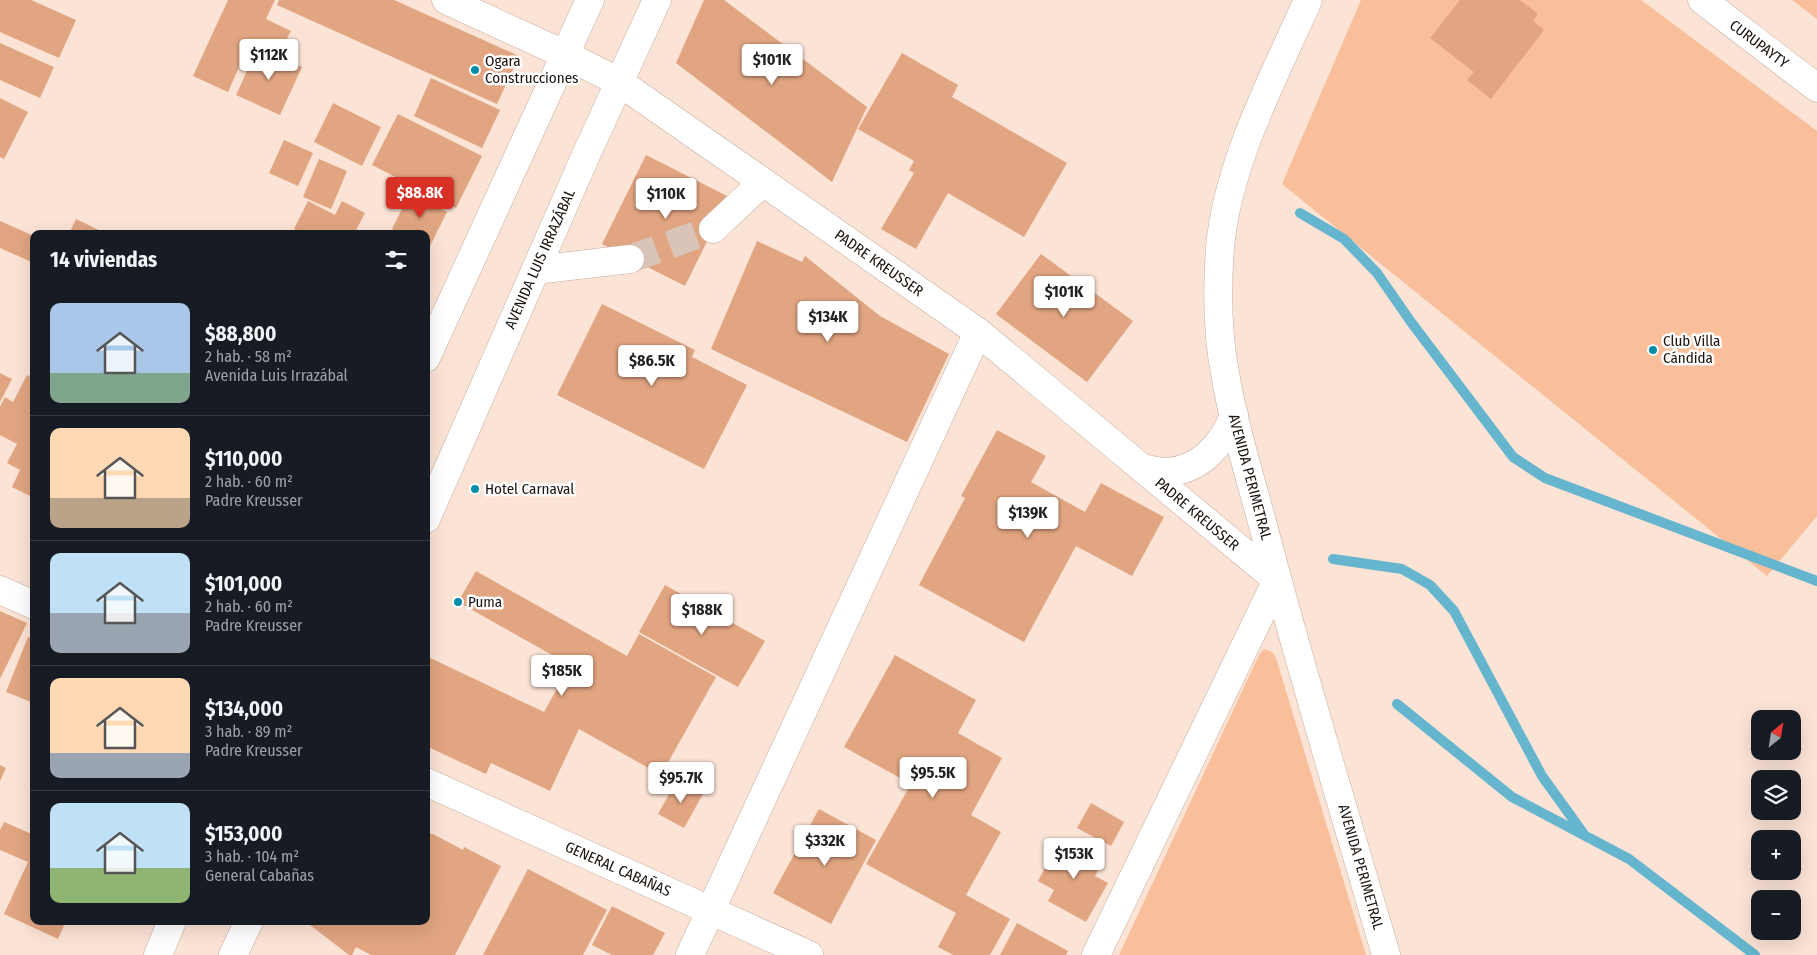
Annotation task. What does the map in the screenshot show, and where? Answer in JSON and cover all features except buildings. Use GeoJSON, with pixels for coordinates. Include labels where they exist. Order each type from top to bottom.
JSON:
{"type":"FeatureCollection","features":[{"type":"Feature","properties":{"kind":"main road","name":"PADRE KREUSSER"},"geometry":{"type":"LineString","coordinates":[[446,0],[566,55],[619,82],[978,332],[1277,580]]}},
{"type":"Feature","properties":{"kind":"main road"},"geometry":{"type":"LineString","coordinates":[[430,349],[590,0]]}},
{"type":"Feature","properties":{"kind":"main road","name":"AVENIDA LUIS IRRAZÁBAL"},"geometry":{"type":"LineString","coordinates":[[430,510],[535,270],[657,0]]}},
{"type":"Feature","properties":{"kind":"main road","name":"AVENIDA PERIMETRAL"},"geometry":{"type":"LineString","coordinates":[[1308,0],[1250,129],[1231,188],[1220,246],[1218,292],[1220,338],[1224,372],[1234,415],[1277,580],[1386,955]]}},
{"type":"Feature","properties":{"kind":"main road","name":"CURUPAYTY"},"geometry":{"type":"LineString","coordinates":[[1702,0],[1817,88]]}},
{"type":"Feature","properties":{"kind":"main road"},"geometry":{"type":"LineString","coordinates":[[713,229],[763,182]]}},
{"type":"Feature","properties":{"kind":"main road"},"geometry":{"type":"LineString","coordinates":[[535,270],[630,259]]}},
{"type":"Feature","properties":{"kind":"main road"},"geometry":{"type":"LineString","coordinates":[[690,955],[978,332]]}},
{"type":"Feature","properties":{"kind":"main road"},"geometry":{"type":"LineString","coordinates":[[1143,468],[1166,472],[1183,470],[1195,464],[1219,444],[1229,428],[1234,415]]}},
{"type":"Feature","properties":{"kind":"main road"},"geometry":{"type":"LineString","coordinates":[[1096,955],[1277,580]]}},
{"type":"Feature","properties":{"kind":"main road"},"geometry":{"type":"LineString","coordinates":[[0,590],[30,603]]}},
{"type":"Feature","properties":{"kind":"main road","name":"GENERAL CABAÑAS"},"geometry":{"type":"LineString","coordinates":[[430,784],[809,955]]}},
{"type":"Feature","properties":{"kind":"main road"},"geometry":{"type":"LineString","coordinates":[[158,955],[170,925]]}},
{"type":"Feature","properties":{"kind":"main road"},"geometry":{"type":"LineString","coordinates":[[233,955],[247,925]]}},
{"type":"Feature","properties":{"kind":"shaded area","name":"Club Villa Cándida"},"geometry":{"type":"Polygon","coordinates":[[[1361,0],[1641,0],[1817,131],[1817,516],[1767,576],[1282,184],[1361,0]]]}},
{"type":"Feature","properties":{"kind":"shaded area"},"geometry":{"type":"Polygon","coordinates":[[[1792,0],[1817,0],[1817,19],[1792,0]]]}},
{"type":"Feature","properties":{"kind":"shaded area"},"geometry":{"type":"Polygon","coordinates":[[[1264,649],[1272,652],[1276,658],[1366,955],[1119,955],[1259,655],[1264,649]]]}},
{"type":"Feature","properties":{"kind":"waterway"},"geometry":{"type":"LineString","coordinates":[[1300,213],[1344,239],[1377,273],[1411,322],[1513,457],[1545,478],[1817,581]]}},
{"type":"Feature","properties":{"kind":"waterway"},"geometry":{"type":"LineString","coordinates":[[1333,559],[1402,569],[1430,585],[1454,611],[1542,776],[1583,833]]}},
{"type":"Feature","properties":{"kind":"waterway"},"geometry":{"type":"LineString","coordinates":[[1397,704],[1512,797],[1629,859],[1755,955]]}},
{"type":"Feature","properties":{"kind":"tunnel"},"geometry":{"type":"LineString","coordinates":[[630,259],[713,229]]}},
{"type":"Feature","properties":{"kind":"place","name":"Ogara Construcciones"},"geometry":{"type":"Point","coordinates":[475,70]}},
{"type":"Feature","properties":{"kind":"place","name":"Club Villa Cándida"},"geometry":{"type":"Point","coordinates":[1653,350]}},
{"type":"Feature","properties":{"kind":"place","name":"Hotel Carnaval"},"geometry":{"type":"Point","coordinates":[475,489]}},
{"type":"Feature","properties":{"kind":"place","name":"Puma"},"geometry":{"type":"Point","coordinates":[458,602]}}]}
